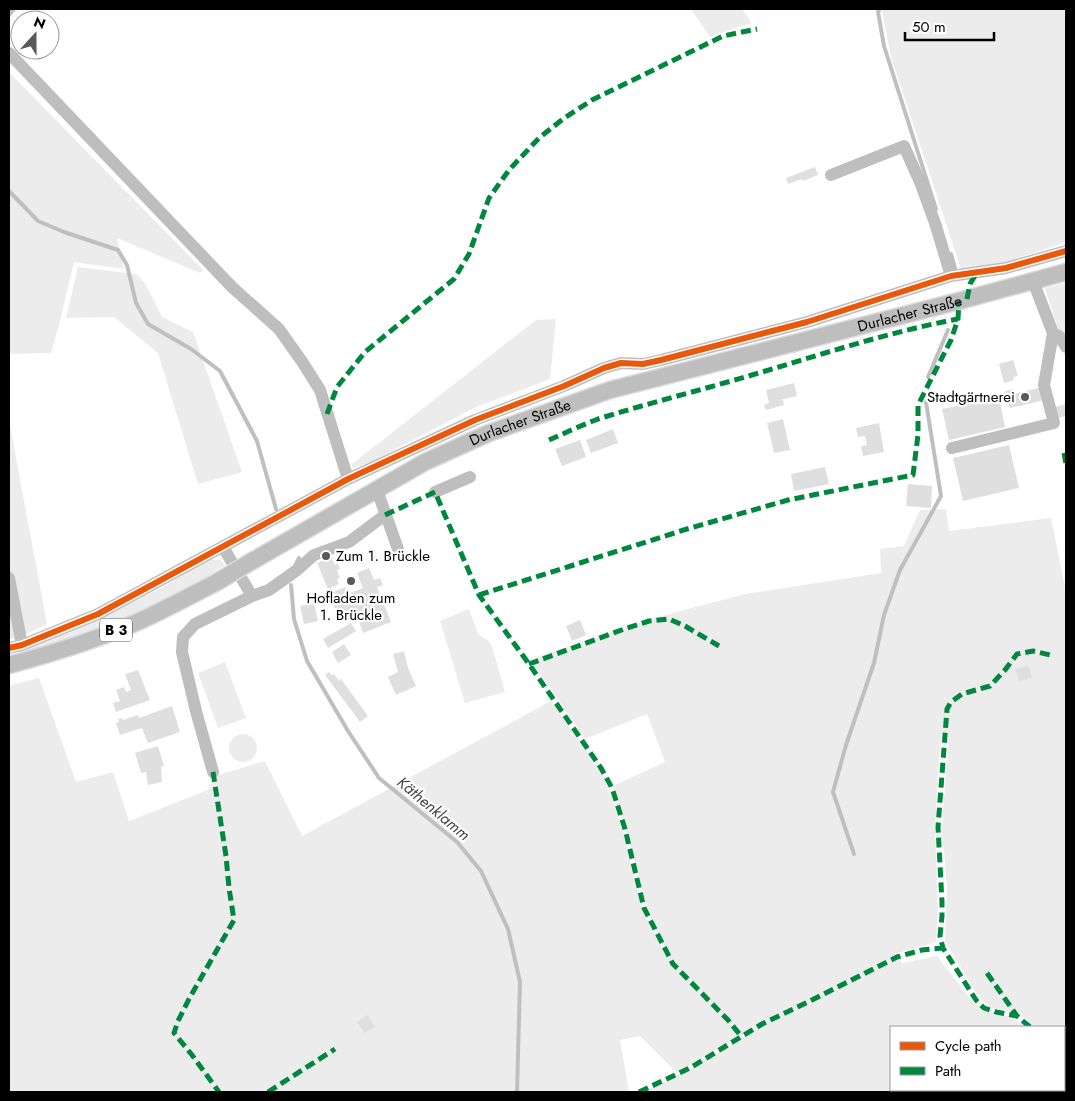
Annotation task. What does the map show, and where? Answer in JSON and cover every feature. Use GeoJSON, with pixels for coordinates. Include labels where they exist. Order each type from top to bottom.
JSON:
{"type":"FeatureCollection","features":[{"type":"Feature","properties":{"kind":"main road","name":"Durlacher Straße"},"geometry":{"type":"LineString","coordinates":[[9,664],[92,640],[180,602],[425,462],[489,433],[610,390],[1066,272]]}},
{"type":"Feature","properties":{"kind":"lane"},"geometry":{"type":"LineString","coordinates":[[9,53],[232,287],[279,329],[304,362],[320,390],[348,479]]}},
{"type":"Feature","properties":{"kind":"lane"},"geometry":{"type":"LineString","coordinates":[[831,175],[904,146],[920,182],[951,276]]}},
{"type":"Feature","properties":{"kind":"lane"},"geometry":{"type":"LineString","coordinates":[[9,648],[22,645],[98,614],[348,479],[475,420],[564,386],[604,368],[621,363],[643,364],[807,322],[951,276],[1006,268],[1066,251]]}},
{"type":"Feature","properties":{"kind":"lane"},"geometry":{"type":"LineString","coordinates":[[952,448],[1054,423],[1044,385],[1053,333],[1033,282]]}},
{"type":"Feature","properties":{"kind":"lane"},"geometry":{"type":"LineString","coordinates":[[1053,333],[1059,336],[1066,347]]}},
{"type":"Feature","properties":{"kind":"lane"},"geometry":{"type":"LineString","coordinates":[[604,368],[610,390]]}},
{"type":"Feature","properties":{"kind":"lane"},"geometry":{"type":"LineString","coordinates":[[435,492],[470,477]]}},
{"type":"Feature","properties":{"kind":"lane"},"geometry":{"type":"LineString","coordinates":[[377,490],[398,549]]}},
{"type":"Feature","properties":{"kind":"lane"},"geometry":{"type":"LineString","coordinates":[[213,772],[182,652],[183,637],[195,624],[252,596],[269,590],[314,555],[349,542],[385,515]]}},
{"type":"Feature","properties":{"kind":"lane"},"geometry":{"type":"LineString","coordinates":[[223,547],[252,596]]}},
{"type":"Feature","properties":{"kind":"lane"},"geometry":{"type":"LineString","coordinates":[[9,578],[22,645]]}},
{"type":"Feature","properties":{"kind":"shaded area"},"geometry":{"type":"Polygon","coordinates":[[[691,9],[742,9],[752,23],[710,37],[691,9]]]}},
{"type":"Feature","properties":{"kind":"shaded area"},"geometry":{"type":"Polygon","coordinates":[[[884,9],[1066,9],[1066,242],[1001,264],[961,269],[891,57],[882,12],[884,9]]]}},
{"type":"Feature","properties":{"kind":"shaded area"},"geometry":{"type":"Polygon","coordinates":[[[9,72],[203,270],[200,273],[117,238],[124,269],[74,262],[51,353],[9,354],[9,72]]]}},
{"type":"Feature","properties":{"kind":"shaded area"},"geometry":{"type":"Polygon","coordinates":[[[78,267],[136,274],[145,283],[162,317],[193,332],[242,472],[198,484],[158,353],[114,317],[66,318],[78,267]]]}},
{"type":"Feature","properties":{"kind":"shaded area"},"geometry":{"type":"Polygon","coordinates":[[[1066,283],[1066,342],[1059,332],[1045,288],[1066,283]]]}},
{"type":"Feature","properties":{"kind":"shaded area"},"geometry":{"type":"Polygon","coordinates":[[[556,319],[550,379],[476,407],[369,463],[352,468],[352,464],[536,320],[556,319]]]}},
{"type":"Feature","properties":{"kind":"shaded area"},"geometry":{"type":"Polygon","coordinates":[[[9,420],[47,624],[18,638],[9,639],[9,420]]]}},
{"type":"Feature","properties":{"kind":"shaded area"},"geometry":{"type":"Polygon","coordinates":[[[946,509],[949,531],[1051,518],[1066,592],[1066,1059],[1065,1026],[1033,1026],[1017,1013],[992,1008],[979,998],[945,941],[947,888],[944,850],[941,838],[949,735],[941,734],[935,827],[938,911],[936,942],[898,953],[902,963],[937,956],[972,1001],[985,1011],[1010,1017],[1024,1026],[890,1026],[890,1091],[1065,1091],[1065,1064],[1066,1092],[643,1092],[680,1075],[748,1034],[747,1031],[677,1073],[640,1036],[620,1040],[629,1092],[9,1092],[9,686],[39,678],[76,782],[113,772],[129,821],[208,790],[218,775],[265,761],[302,836],[551,701],[600,770],[622,827],[642,910],[665,953],[667,951],[650,918],[613,786],[665,762],[647,714],[585,739],[529,660],[650,619],[745,594],[881,573],[880,549],[904,546],[920,510],[946,509]]]}},
{"type":"Feature","properties":{"kind":"shaded area"},"geometry":{"type":"Polygon","coordinates":[[[208,559],[220,560],[225,565],[181,592],[138,613],[62,642],[24,654],[18,654],[18,652],[99,618],[162,588],[208,559]]]}},
{"type":"Feature","properties":{"kind":"shaded area"},"geometry":{"type":"Polygon","coordinates":[[[469,609],[478,634],[492,646],[505,692],[465,703],[440,621],[469,609]]]}},
{"type":"Feature","properties":{"kind":"shaded area"},"geometry":{"type":"Polygon","coordinates":[[[225,662],[246,718],[218,728],[198,673],[225,662]]]}},
{"type":"Feature","properties":{"kind":"shaded area"},"geometry":{"type":"Polygon","coordinates":[[[243,734],[253,738],[257,748],[253,758],[243,762],[233,758],[229,748],[233,738],[243,734]]]}},
{"type":"Feature","properties":{"kind":"building"},"geometry":{"type":"Polygon","coordinates":[[[815,167],[818,175],[788,184],[786,178],[815,167]]]}},
{"type":"Feature","properties":{"kind":"building"},"geometry":{"type":"Polygon","coordinates":[[[1013,360],[1018,376],[1013,377],[1014,380],[1004,383],[999,364],[1013,360]]]}},
{"type":"Feature","properties":{"kind":"building"},"geometry":{"type":"Polygon","coordinates":[[[794,383],[797,396],[776,401],[783,400],[784,405],[766,410],[764,405],[769,403],[766,390],[794,383]]]}},
{"type":"Feature","properties":{"kind":"building","name":"Stadtgärtnerei"},"geometry":{"type":"Polygon","coordinates":[[[1042,387],[1045,400],[1010,408],[1005,391],[1013,389],[1014,394],[1042,387]]]}},
{"type":"Feature","properties":{"kind":"building"},"geometry":{"type":"Polygon","coordinates":[[[999,397],[1005,427],[949,440],[942,409],[999,397]]]}},
{"type":"Feature","properties":{"kind":"building"},"geometry":{"type":"Polygon","coordinates":[[[1066,404],[1066,416],[1058,418],[1055,407],[1066,404]]]}},
{"type":"Feature","properties":{"kind":"building"},"geometry":{"type":"Polygon","coordinates":[[[783,419],[790,450],[774,453],[767,423],[783,419]]]}},
{"type":"Feature","properties":{"kind":"building"},"geometry":{"type":"Polygon","coordinates":[[[879,423],[884,452],[863,456],[861,446],[867,445],[865,436],[858,437],[856,428],[879,423]]]}},
{"type":"Feature","properties":{"kind":"building"},"geometry":{"type":"Polygon","coordinates":[[[613,429],[618,443],[591,453],[586,440],[613,429]]]}},
{"type":"Feature","properties":{"kind":"building"},"geometry":{"type":"Polygon","coordinates":[[[580,440],[586,457],[562,466],[555,449],[580,440]]]}},
{"type":"Feature","properties":{"kind":"building"},"geometry":{"type":"Polygon","coordinates":[[[1009,445],[1019,488],[963,501],[953,458],[1009,445]]]}},
{"type":"Feature","properties":{"kind":"building"},"geometry":{"type":"Polygon","coordinates":[[[825,467],[829,484],[794,491],[791,474],[825,467]]]}},
{"type":"Feature","properties":{"kind":"building"},"geometry":{"type":"Polygon","coordinates":[[[908,484],[932,486],[931,508],[906,506],[908,484]]]}},
{"type":"Feature","properties":{"kind":"building"},"geometry":{"type":"Polygon","coordinates":[[[331,557],[335,565],[338,563],[340,569],[337,570],[340,578],[337,579],[339,584],[328,589],[317,563],[331,557]]]}},
{"type":"Feature","properties":{"kind":"building"},"geometry":{"type":"Polygon","coordinates":[[[369,568],[374,580],[380,578],[383,585],[377,587],[391,622],[363,633],[357,616],[340,622],[329,594],[345,587],[348,594],[363,588],[357,573],[369,568]]]}},
{"type":"Feature","properties":{"kind":"building"},"geometry":{"type":"Polygon","coordinates":[[[314,603],[318,621],[304,624],[300,606],[314,603]]]}},
{"type":"Feature","properties":{"kind":"building"},"geometry":{"type":"Polygon","coordinates":[[[580,620],[586,635],[572,641],[566,626],[580,620]]]}},
{"type":"Feature","properties":{"kind":"building"},"geometry":{"type":"Polygon","coordinates":[[[351,623],[356,631],[328,648],[323,639],[351,623]]]}},
{"type":"Feature","properties":{"kind":"building"},"geometry":{"type":"Polygon","coordinates":[[[344,644],[351,655],[338,663],[332,652],[344,644]]]}},
{"type":"Feature","properties":{"kind":"building"},"geometry":{"type":"Polygon","coordinates":[[[404,651],[408,668],[416,686],[396,695],[388,677],[398,672],[393,654],[404,651]]]}},
{"type":"Feature","properties":{"kind":"building"},"geometry":{"type":"Polygon","coordinates":[[[1029,666],[1032,678],[1019,681],[1015,669],[1029,666]]]}},
{"type":"Feature","properties":{"kind":"building"},"geometry":{"type":"Polygon","coordinates":[[[138,670],[150,700],[116,712],[113,703],[120,701],[116,690],[124,687],[126,692],[131,690],[125,674],[138,670]]]}},
{"type":"Feature","properties":{"kind":"building"},"geometry":{"type":"Polygon","coordinates":[[[329,672],[332,675],[334,674],[339,681],[341,679],[368,716],[360,722],[325,675],[329,672]]]}},
{"type":"Feature","properties":{"kind":"building"},"geometry":{"type":"Polygon","coordinates":[[[172,706],[180,732],[148,743],[142,728],[120,735],[116,723],[119,722],[118,719],[122,718],[123,720],[138,715],[139,718],[172,706]]]}},
{"type":"Feature","properties":{"kind":"building"},"geometry":{"type":"Polygon","coordinates":[[[158,746],[164,766],[161,767],[162,782],[148,785],[146,772],[141,773],[135,753],[158,746]]]}},
{"type":"Feature","properties":{"kind":"building"},"geometry":{"type":"Polygon","coordinates":[[[368,1015],[375,1027],[364,1033],[357,1022],[368,1015]]]}},
{"type":"Feature","properties":{"kind":"waterway"},"geometry":{"type":"LineString","coordinates":[[9,15],[14,9]]}},
{"type":"Feature","properties":{"kind":"waterway"},"geometry":{"type":"LineString","coordinates":[[880,9],[878,12],[884,46],[936,209]]}},
{"type":"Feature","properties":{"kind":"waterway"},"geometry":{"type":"LineString","coordinates":[[9,191],[38,221],[118,250],[127,265],[136,303],[148,324],[191,349],[220,371],[257,441],[276,509]]}},
{"type":"Feature","properties":{"kind":"waterway"},"geometry":{"type":"LineString","coordinates":[[951,254],[955,268]]}},
{"type":"Feature","properties":{"kind":"waterway"},"geometry":{"type":"LineString","coordinates":[[928,377],[948,330]]}},
{"type":"Feature","properties":{"kind":"waterway"},"geometry":{"type":"LineString","coordinates":[[854,854],[833,792],[846,745],[874,663],[884,615],[900,570],[941,496],[926,402]]}},
{"type":"Feature","properties":{"kind":"waterway","name":"Käthenklamm"},"geometry":{"type":"LineString","coordinates":[[295,566],[299,558]]}},
{"type":"Feature","properties":{"kind":"waterway","name":"Käthenklamm"},"geometry":{"type":"LineString","coordinates":[[291,585],[294,619],[307,661],[348,731],[379,778],[457,842],[481,871],[508,929],[520,982],[517,1092]]}},
{"type":"Feature","properties":{"kind":"marked path"},"geometry":{"type":"LineString","coordinates":[[327,414],[337,387],[365,352],[454,279],[469,254],[489,198],[509,170],[539,138],[592,100],[723,36],[757,29]]}},
{"type":"Feature","properties":{"kind":"marked path"},"geometry":{"type":"LineString","coordinates":[[967,299],[970,284],[977,272]]}},
{"type":"Feature","properties":{"kind":"marked path"},"geometry":{"type":"LineString","coordinates":[[479,595],[687,529],[788,500],[913,475],[918,435],[918,405],[951,340],[958,319],[959,301]]}},
{"type":"Feature","properties":{"kind":"marked path"},"geometry":{"type":"LineString","coordinates":[[549,440],[592,421],[617,413],[880,337],[958,319]]}},
{"type":"Feature","properties":{"kind":"marked path"},"geometry":{"type":"LineString","coordinates":[[1064,453],[1066,464]]}},
{"type":"Feature","properties":{"kind":"marked path"},"geometry":{"type":"LineString","coordinates":[[385,515],[435,492],[479,595],[601,768],[612,788],[625,829],[644,908],[673,964],[728,1020],[741,1036]]}},
{"type":"Feature","properties":{"kind":"marked path"},"geometry":{"type":"LineString","coordinates":[[529,664],[627,628],[649,621],[669,619],[719,646]]}},
{"type":"Feature","properties":{"kind":"marked path"},"geometry":{"type":"LineString","coordinates":[[1029,1026],[1017,1016],[984,1008],[976,1000],[943,948],[940,936],[942,902],[938,827],[947,709],[951,702],[962,694],[990,686],[1017,654],[1033,651],[1050,655]]}},
{"type":"Feature","properties":{"kind":"marked path"},"geometry":{"type":"LineString","coordinates":[[213,772],[234,920],[189,999],[174,1033],[219,1092]]}},
{"type":"Feature","properties":{"kind":"marked path"},"geometry":{"type":"LineString","coordinates":[[639,1092],[690,1068],[762,1024],[897,957],[922,950],[943,948]]}},
{"type":"Feature","properties":{"kind":"marked path"},"geometry":{"type":"LineString","coordinates":[[987,973],[1017,1016]]}},
{"type":"Feature","properties":{"kind":"marked path"},"geometry":{"type":"LineString","coordinates":[[268,1092],[335,1049]]}},
{"type":"Feature","properties":{"kind":"cycle path"},"geometry":{"type":"LineString","coordinates":[[9,648],[22,645],[98,614],[348,479],[475,420],[564,386],[604,368],[621,363],[643,364],[661,360],[807,322],[951,276],[1006,268],[1066,251]]}},
{"type":"Feature","properties":{"kind":"place","name":"Stadtgärtnerei"},"geometry":{"type":"Point","coordinates":[1025,397]}},
{"type":"Feature","properties":{"kind":"place","name":"Zum 1. Brückle"},"geometry":{"type":"Point","coordinates":[326,556]}},
{"type":"Feature","properties":{"kind":"place","name":"Hofladen zum 1. Brückle"},"geometry":{"type":"Point","coordinates":[351,581]}}]}
